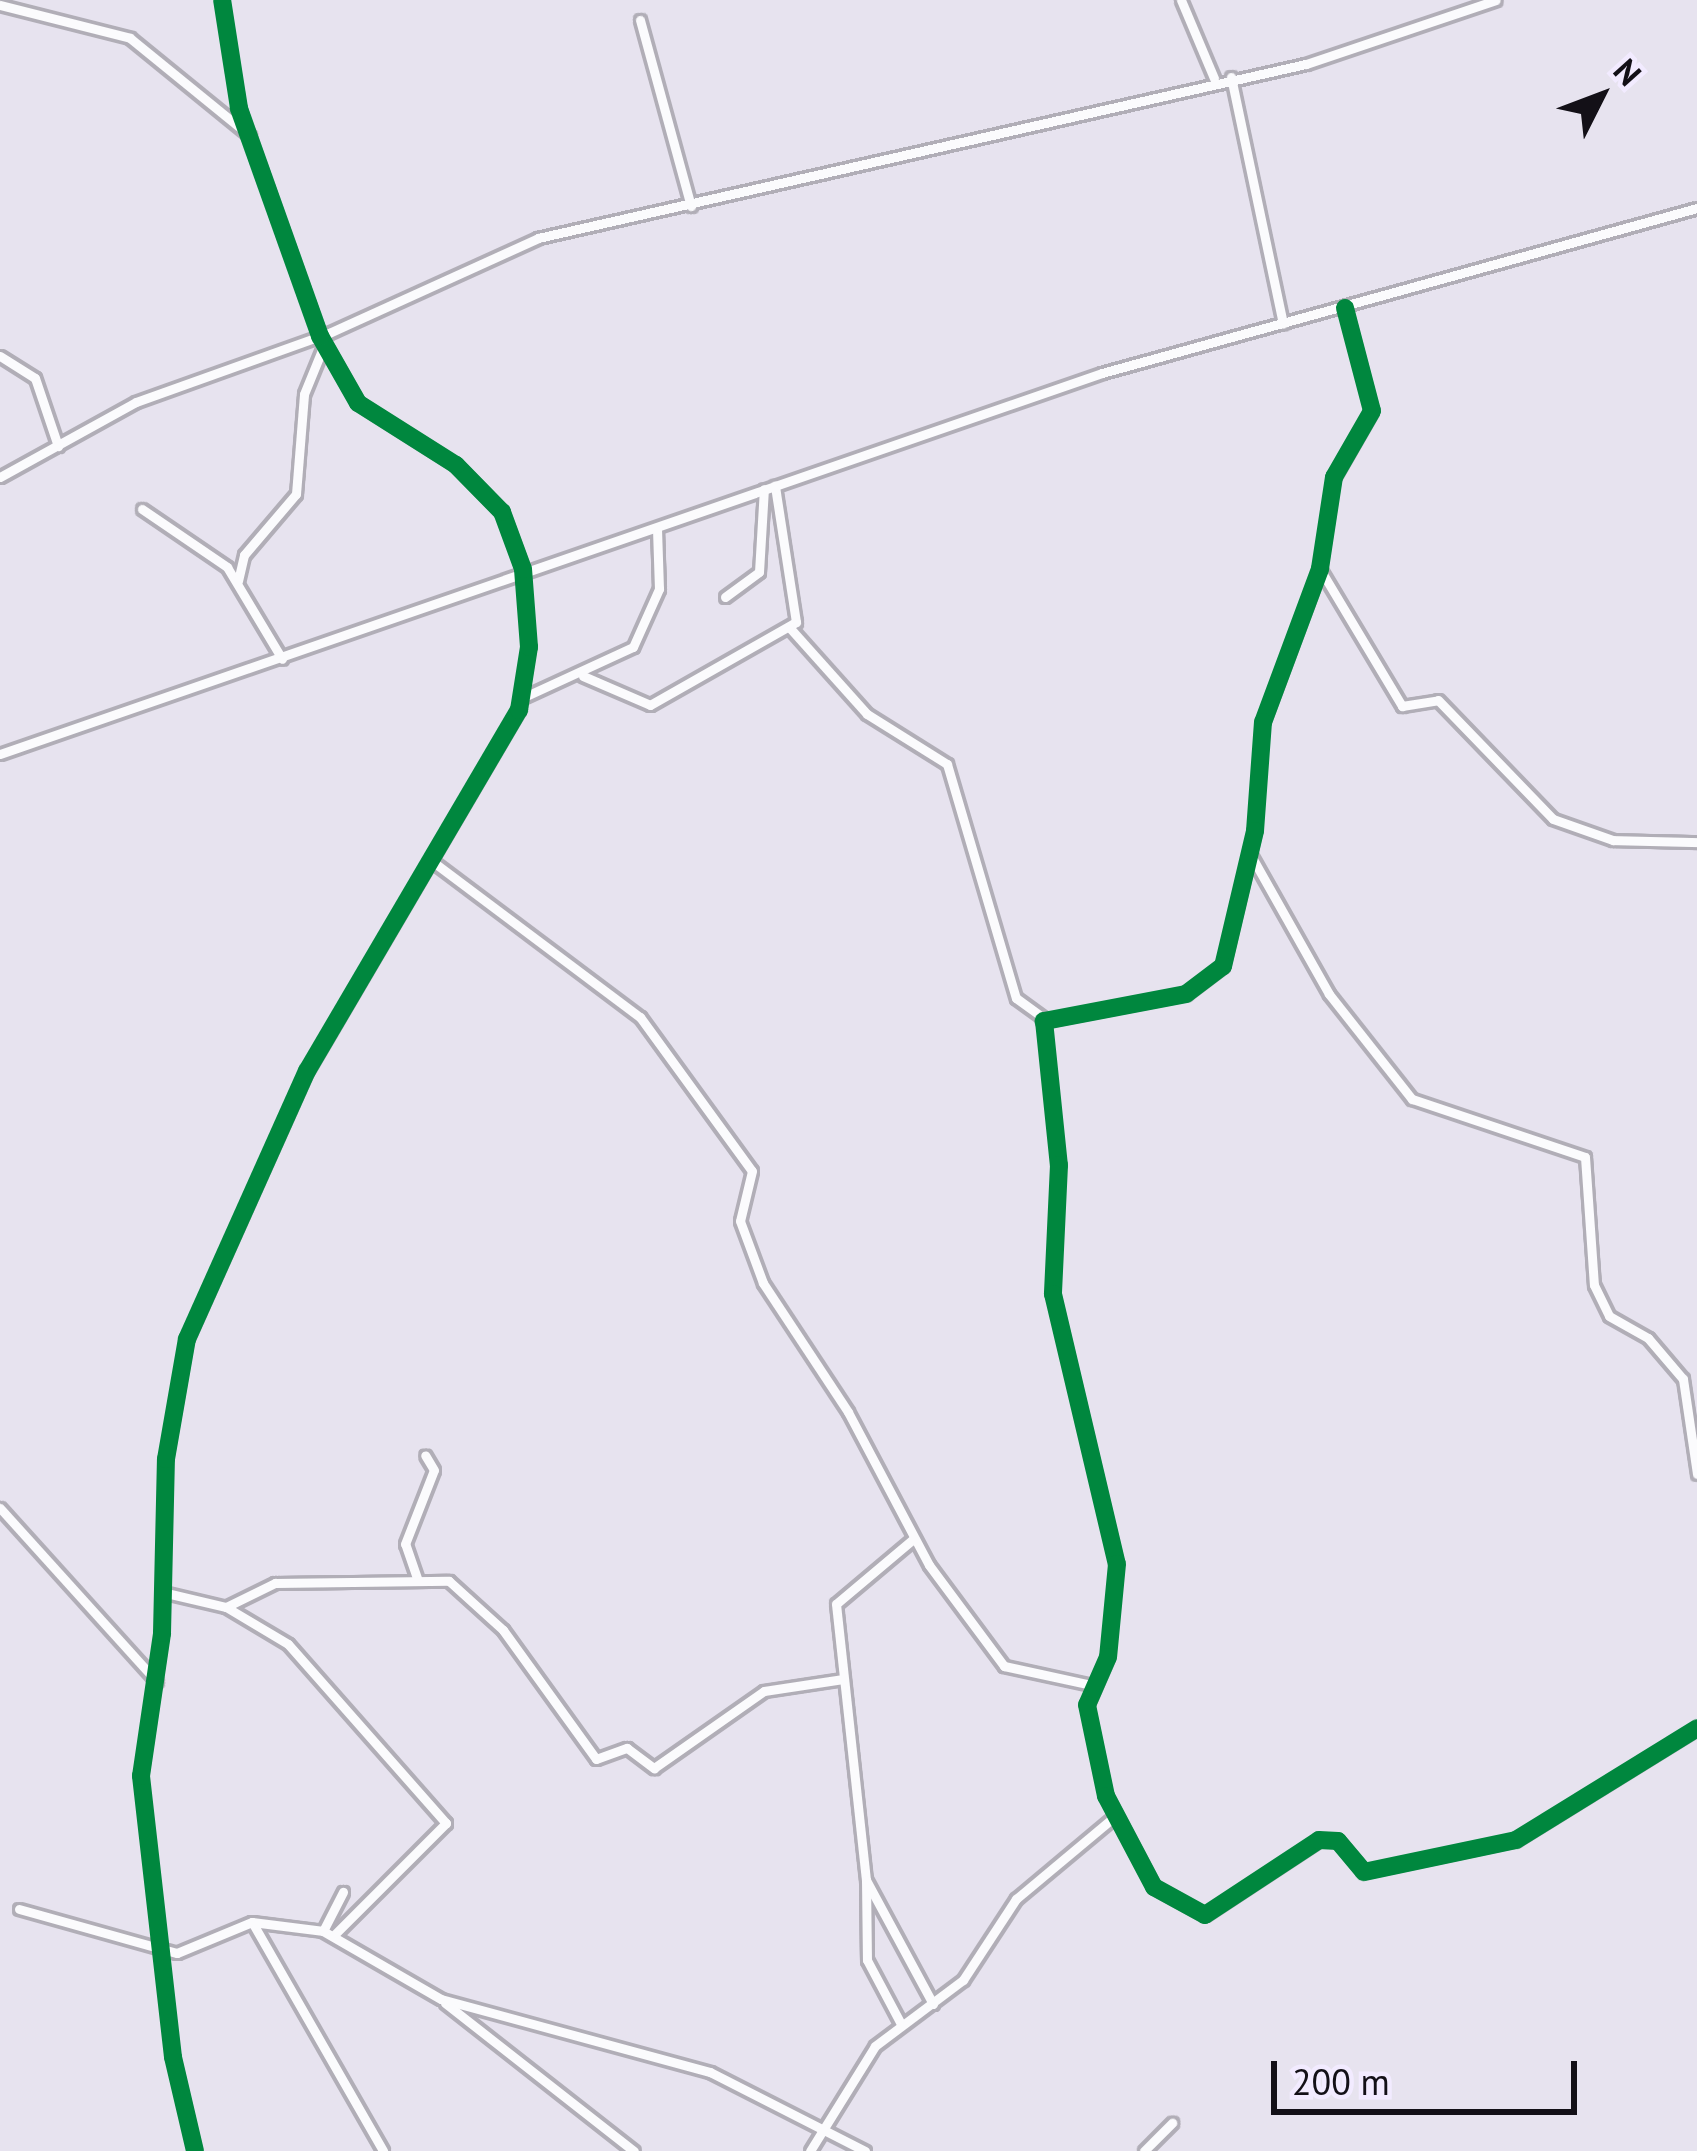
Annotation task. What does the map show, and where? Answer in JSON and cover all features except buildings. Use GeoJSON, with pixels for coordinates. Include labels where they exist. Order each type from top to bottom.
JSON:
{"type":"FeatureCollection","features":[{"type":"Feature","properties":{"kind":"street"},"geometry":{"type":"LineString","coordinates":[[195,2151],[141,1834],[157,1682],[166,1459],[192,1324],[307,1071],[522,698],[523,569],[483,491],[358,403],[322,340],[250,136],[222,0]]}},
{"type":"Feature","properties":{"kind":"street"},"geometry":{"type":"LineString","coordinates":[[1180,0],[1214,78]]}},
{"type":"Feature","properties":{"kind":"street"},"geometry":{"type":"LineString","coordinates":[[0,477],[158,392],[322,340],[512,246],[1214,78],[1306,64],[1496,0]]}},
{"type":"Feature","properties":{"kind":"street"},"geometry":{"type":"LineString","coordinates":[[0,5],[130,38],[250,136]]}},
{"type":"Feature","properties":{"kind":"street"},"geometry":{"type":"LineString","coordinates":[[640,20],[691,206]]}},
{"type":"Feature","properties":{"kind":"street"},"geometry":{"type":"LineString","coordinates":[[1231,77],[1283,324]]}},
{"type":"Feature","properties":{"kind":"street"},"geometry":{"type":"LineString","coordinates":[[0,754],[282,659],[523,569],[657,530],[769,488],[1283,324],[1697,208]]}},
{"type":"Feature","properties":{"kind":"street"},"geometry":{"type":"LineString","coordinates":[[1045,1019],[1214,980],[1250,852],[1263,722],[1320,568],[1334,477],[1372,411],[1345,308]]}},
{"type":"Feature","properties":{"kind":"street"},"geometry":{"type":"LineString","coordinates":[[238,581],[244,555],[296,494],[304,394],[322,340]]}},
{"type":"Feature","properties":{"kind":"street"},"geometry":{"type":"LineString","coordinates":[[0,356],[35,379],[58,446]]}},
{"type":"Feature","properties":{"kind":"street"},"geometry":{"type":"LineString","coordinates":[[724,597],[759,572],[769,488]]}},
{"type":"Feature","properties":{"kind":"street"},"geometry":{"type":"LineString","coordinates":[[584,676],[650,705],[790,628],[798,590],[769,488]]}},
{"type":"Feature","properties":{"kind":"street"},"geometry":{"type":"LineString","coordinates":[[142,508],[238,581],[282,659]]}},
{"type":"Feature","properties":{"kind":"street"},"geometry":{"type":"LineString","coordinates":[[522,698],[584,676],[650,622],[657,530]]}},
{"type":"Feature","properties":{"kind":"street"},"geometry":{"type":"LineString","coordinates":[[1320,568],[1402,706],[1438,700],[1553,819],[1612,840],[1697,842]]}},
{"type":"Feature","properties":{"kind":"street"},"geometry":{"type":"LineString","coordinates":[[790,628],[878,724],[947,764],[1014,994],[1045,1019],[1059,1165],[1054,1294],[1118,1564],[1108,1657],[1091,1685],[1114,1816],[1154,1887],[1204,1915],[1319,1840],[1338,1841],[1364,1872],[1516,1840],[1697,1728]]}},
{"type":"Feature","properties":{"kind":"street"},"geometry":{"type":"LineString","coordinates":[[1250,852],[1329,994],[1412,1099],[1585,1157],[1594,1285],[1610,1316],[1648,1338],[1683,1379],[1697,1474]]}},
{"type":"Feature","properties":{"kind":"street"},"geometry":{"type":"LineString","coordinates":[[431,861],[629,1007],[749,1166],[740,1221],[763,1283],[848,1412],[912,1540],[1004,1666],[1091,1685]]}},
{"type":"Feature","properties":{"kind":"street"},"geometry":{"type":"LineString","coordinates":[[416,1578],[405,1544],[434,1470],[425,1455]]}},
{"type":"Feature","properties":{"kind":"street"},"geometry":{"type":"LineString","coordinates":[[0,1508],[157,1682]]}},
{"type":"Feature","properties":{"kind":"street"},"geometry":{"type":"LineString","coordinates":[[901,2024],[867,1960],[866,1880],[836,1601],[912,1540]]}},
{"type":"Feature","properties":{"kind":"street"},"geometry":{"type":"LineString","coordinates":[[226,1607],[275,1583],[449,1581],[478,1603],[598,1761],[627,1748],[654,1768],[764,1691],[843,1679]]}},
{"type":"Feature","properties":{"kind":"street"},"geometry":{"type":"LineString","coordinates":[[162,1592],[226,1607],[288,1644],[446,1825],[328,1934]]}},
{"type":"Feature","properties":{"kind":"street"},"geometry":{"type":"LineString","coordinates":[[810,2151],[823,2123],[901,2024],[976,1968],[1016,1899],[1114,1816]]}},
{"type":"Feature","properties":{"kind":"street"},"geometry":{"type":"LineString","coordinates":[[866,1880],[933,2004]]}},
{"type":"Feature","properties":{"kind":"street"},"geometry":{"type":"LineString","coordinates":[[328,1934],[343,1892]]}},
{"type":"Feature","properties":{"kind":"street"},"geometry":{"type":"LineString","coordinates":[[19,1909],[162,1951],[252,1922],[328,1934],[441,1999],[634,2151]]}},
{"type":"Feature","properties":{"kind":"street"},"geometry":{"type":"LineString","coordinates":[[252,1922],[382,2151]]}},
{"type":"Feature","properties":{"kind":"street"},"geometry":{"type":"LineString","coordinates":[[441,1999],[710,2072],[823,2123],[865,2151]]}},
{"type":"Feature","properties":{"kind":"street"},"geometry":{"type":"LineString","coordinates":[[1144,2151],[1172,2123]]}},
{"type":"Feature","properties":{"kind":"cycle path"},"geometry":{"type":"LineString","coordinates":[[195,2151],[173,2057],[141,1776],[162,1633],[166,1459],[187,1339],[307,1071],[519,710],[529,647],[523,569],[502,512],[456,465],[358,403],[320,336],[239,108],[222,0]]}},
{"type":"Feature","properties":{"kind":"cycle path"},"geometry":{"type":"LineString","coordinates":[[1345,308],[1372,411],[1334,477],[1320,569],[1263,722],[1255,831],[1223,966],[1186,994],[1044,1021],[1059,1165],[1053,1294],[1117,1564],[1108,1657],[1087,1705],[1106,1796],[1154,1887],[1205,1915],[1319,1840],[1338,1841],[1364,1872],[1516,1840],[1697,1728]]}}]}
